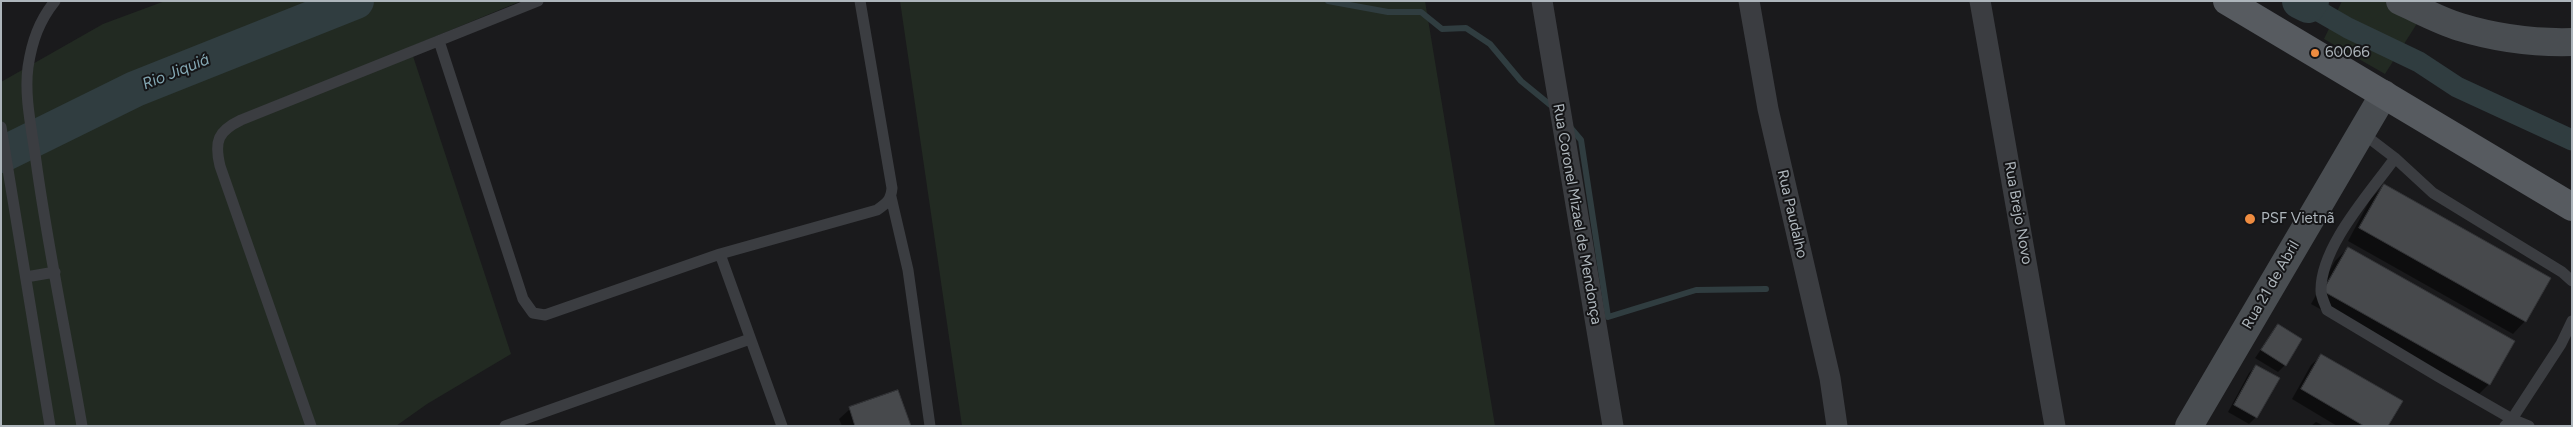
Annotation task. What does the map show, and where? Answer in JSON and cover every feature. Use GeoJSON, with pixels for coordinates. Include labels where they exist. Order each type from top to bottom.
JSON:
{"type":"FeatureCollection","features":[{"type":"Feature","properties":{"kind":"main road"},"geometry":{"type":"LineString","coordinates":[[2227,1],[2572,207]]}},
{"type":"Feature","properties":{"kind":"street","name":"Rua Coronel Mizael de Mendonça"},"geometry":{"type":"LineString","coordinates":[[1542,1],[1612,426]]}},
{"type":"Feature","properties":{"kind":"street","name":"Rua Paudalho"},"geometry":{"type":"LineString","coordinates":[[1749,1],[1768,109],[1830,378],[1837,426]]}},
{"type":"Feature","properties":{"kind":"street","name":"Rua Brejo Novo"},"geometry":{"type":"LineString","coordinates":[[1980,1],[2055,426]]}},
{"type":"Feature","properties":{"kind":"street"},"geometry":{"type":"LineString","coordinates":[[2400,1],[2459,27],[2498,36],[2552,42],[2572,42]]}},
{"type":"Feature","properties":{"kind":"street","name":"Rua 21 de Abril"},"geometry":{"type":"LineString","coordinates":[[2189,426],[2384,94]]}},
{"type":"Feature","properties":{"kind":"lane"},"geometry":{"type":"LineString","coordinates":[[55,1],[46,13],[33,39],[28,69],[31,126],[40,189],[82,426]]}},
{"type":"Feature","properties":{"kind":"lane"},"geometry":{"type":"LineString","coordinates":[[311,426],[220,166],[217,148],[223,130],[241,120],[538,1]]}},
{"type":"Feature","properties":{"kind":"lane"},"geometry":{"type":"LineString","coordinates":[[860,1],[886,154],[891,197],[908,270],[930,426]]}},
{"type":"Feature","properties":{"kind":"lane"},"geometry":{"type":"LineString","coordinates":[[439,41],[523,299],[530,310],[539,315],[551,314],[720,254],[877,210],[887,203],[891,197]]}},
{"type":"Feature","properties":{"kind":"lane"},"geometry":{"type":"LineString","coordinates":[[2,129],[10,192],[50,426]]}},
{"type":"Feature","properties":{"kind":"lane"},"geometry":{"type":"LineString","coordinates":[[2361,132],[2395,158],[2433,193],[2562,272],[2572,281]]}},
{"type":"Feature","properties":{"kind":"lane"},"geometry":{"type":"LineString","coordinates":[[2395,158],[2339,234],[2322,279],[2321,293],[2326,310],[2509,422],[2529,426]]}},
{"type":"Feature","properties":{"kind":"lane"},"geometry":{"type":"LineString","coordinates":[[720,254],[782,426]]}},
{"type":"Feature","properties":{"kind":"lane"},"geometry":{"type":"LineString","coordinates":[[26,277],[55,272]]}},
{"type":"Feature","properties":{"kind":"lane"},"geometry":{"type":"LineString","coordinates":[[2509,422],[2561,344],[2572,321]]}},
{"type":"Feature","properties":{"kind":"lane"},"geometry":{"type":"LineString","coordinates":[[505,426],[750,339]]}},
{"type":"Feature","properties":{"kind":"shaded area"},"geometry":{"type":"Polygon","coordinates":[[[165,1],[521,1],[410,47],[511,354],[427,404],[396,426],[1,426],[1,82],[103,24],[165,1]]]}},
{"type":"Feature","properties":{"kind":"shaded area"},"geometry":{"type":"Polygon","coordinates":[[[900,1],[1425,1],[1495,426],[962,426],[900,1]]]}},
{"type":"Feature","properties":{"kind":"shaded area"},"geometry":{"type":"Polygon","coordinates":[[[2342,1],[2394,1],[2423,14],[2385,74],[2324,39],[2342,1]]]}},
{"type":"Feature","properties":{"kind":"building"},"geometry":{"type":"Polygon","coordinates":[[[2384,184],[2551,278],[2526,322],[2359,228],[2384,184]]]}},
{"type":"Feature","properties":{"kind":"building"},"geometry":{"type":"Polygon","coordinates":[[[2348,247],[2515,341],[2490,385],[2323,291],[2348,247]]]}},
{"type":"Feature","properties":{"kind":"building"},"geometry":{"type":"Polygon","coordinates":[[[2278,324],[2302,339],[2286,366],[2261,350],[2278,324]]]}},
{"type":"Feature","properties":{"kind":"building"},"geometry":{"type":"Polygon","coordinates":[[[2321,354],[2403,401],[2388,426],[2364,426],[2301,389],[2321,354]]]}},
{"type":"Feature","properties":{"kind":"building"},"geometry":{"type":"Polygon","coordinates":[[[2256,365],[2280,378],[2257,418],[2234,405],[2256,365]]]}},
{"type":"Feature","properties":{"kind":"building"},"geometry":{"type":"Polygon","coordinates":[[[898,390],[911,426],[855,426],[849,407],[898,390]]]}},
{"type":"Feature","properties":{"kind":"waterway","name":"Rio Jiquiá"},"geometry":{"type":"LineString","coordinates":[[1,155],[135,89],[356,1]]}},
{"type":"Feature","properties":{"kind":"waterway"},"geometry":{"type":"LineString","coordinates":[[1328,1],[1388,12],[1421,12],[1442,29],[1466,28],[1490,44],[1521,81],[1554,108]]}},
{"type":"Feature","properties":{"kind":"waterway","name":"Rio Jiquiá"},"geometry":{"type":"LineString","coordinates":[[2300,1],[2308,5],[2311,1]]}},
{"type":"Feature","properties":{"kind":"waterway"},"geometry":{"type":"LineString","coordinates":[[2308,5],[2348,28],[2419,62],[2457,87],[2572,140]]}},
{"type":"Feature","properties":{"kind":"waterway"},"geometry":{"type":"LineString","coordinates":[[1570,127],[1581,140],[1608,317],[1696,290],[1766,289]]}},
{"type":"Feature","properties":{"kind":"place","name":"60066"},"geometry":{"type":"Point","coordinates":[2315,53]}},
{"type":"Feature","properties":{"kind":"place","name":"PSF Vietnã"},"geometry":{"type":"Point","coordinates":[2250,219]}}]}
